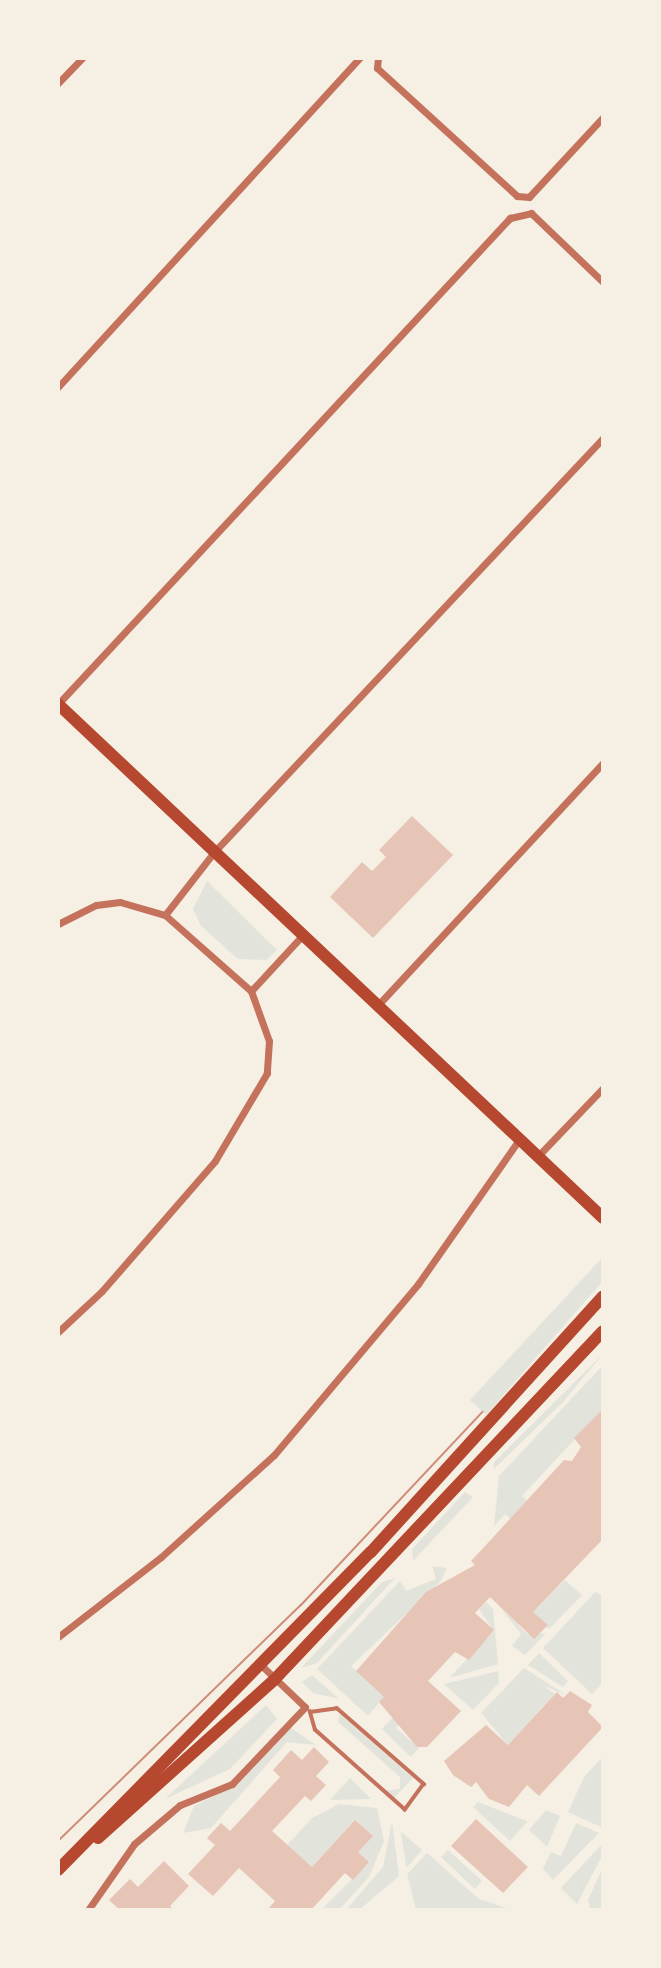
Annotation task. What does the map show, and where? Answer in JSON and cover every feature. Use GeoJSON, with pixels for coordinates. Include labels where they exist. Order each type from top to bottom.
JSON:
{"type":"FeatureCollection","features":[{"type":"Feature","properties":{"kind":"main road"},"geometry":{"type":"LineString","coordinates":[[58,704],[603,1218]]}},
{"type":"Feature","properties":{"kind":"main road"},"geometry":{"type":"LineString","coordinates":[[58,1871],[467,1450],[603,1296]]}},
{"type":"Feature","properties":{"kind":"main road"},"geometry":{"type":"LineString","coordinates":[[58,1871],[275,1679],[603,1331]]}},
{"type":"Feature","properties":{"kind":"street"},"geometry":{"type":"LineString","coordinates":[[58,83],[82,58]]}},
{"type":"Feature","properties":{"kind":"street"},"geometry":{"type":"LineString","coordinates":[[58,387],[360,58]]}},
{"type":"Feature","properties":{"kind":"street"},"geometry":{"type":"LineString","coordinates":[[379,58],[377,68],[517,196],[529,197],[603,117]]}},
{"type":"Feature","properties":{"kind":"street"},"geometry":{"type":"LineString","coordinates":[[58,704],[510,218],[531,212],[603,282]]}},
{"type":"Feature","properties":{"kind":"street"},"geometry":{"type":"LineString","coordinates":[[165,915],[214,852],[603,438]]}},
{"type":"Feature","properties":{"kind":"street"},"geometry":{"type":"LineString","coordinates":[[377,1006],[603,763]]}},
{"type":"Feature","properties":{"kind":"street"},"geometry":{"type":"LineString","coordinates":[[58,924],[96,905],[120,902],[165,915],[209,949],[251,991],[269,1041],[267,1073],[235,1132],[191,1192],[58,1332]]}},
{"type":"Feature","properties":{"kind":"street"},"geometry":{"type":"LineString","coordinates":[[251,991],[302,936]]}},
{"type":"Feature","properties":{"kind":"street"},"geometry":{"type":"LineString","coordinates":[[537,1157],[603,1088]]}},
{"type":"Feature","properties":{"kind":"street"},"geometry":{"type":"LineString","coordinates":[[59,1635],[161,1557],[274,1455],[418,1284],[519,1140]]}},
{"type":"Feature","properties":{"kind":"street"},"geometry":{"type":"LineString","coordinates":[[88,1910],[134,1844],[180,1805],[232,1784],[308,1709],[260,1664]]}},
{"type":"Feature","properties":{"kind":"lane"},"geometry":{"type":"LineString","coordinates":[[308,1709],[346,1710],[425,1790],[400,1810],[319,1736],[308,1709]]}},
{"type":"Feature","properties":{"kind":"shaded area"},"geometry":{"type":"Polygon","coordinates":[[[207,881],[277,950],[266,960],[238,959],[201,926],[193,909],[207,881]]]}},
{"type":"Feature","properties":{"kind":"shaded area"},"geometry":{"type":"Polygon","coordinates":[[[603,1257],[603,1281],[486,1415],[470,1400],[603,1257]]]}},
{"type":"Feature","properties":{"kind":"shaded area"},"geometry":{"type":"Polygon","coordinates":[[[603,1354],[563,1402],[493,1470],[494,1462],[603,1354]]]}},
{"type":"Feature","properties":{"kind":"shaded area"},"geometry":{"type":"Polygon","coordinates":[[[603,1365],[603,1409],[522,1496],[529,1502],[512,1520],[505,1514],[494,1526],[499,1476],[603,1365]]]}},
{"type":"Feature","properties":{"kind":"shaded area"},"geometry":{"type":"Polygon","coordinates":[[[465,1492],[473,1497],[413,1561],[412,1549],[465,1492]]]}},
{"type":"Feature","properties":{"kind":"shaded area"},"geometry":{"type":"Polygon","coordinates":[[[432,1566],[447,1568],[441,1581],[351,1666],[384,1697],[368,1716],[317,1669],[400,1581],[406,1591],[436,1579],[432,1566]]]}},
{"type":"Feature","properties":{"kind":"shaded area"},"geometry":{"type":"Polygon","coordinates":[[[395,1578],[317,1663],[301,1668],[382,1582],[395,1578]]]}},
{"type":"Feature","properties":{"kind":"shaded area"},"geometry":{"type":"Polygon","coordinates":[[[565,1580],[582,1595],[549,1629],[533,1612],[565,1580]]]}},
{"type":"Feature","properties":{"kind":"shaded area"},"geometry":{"type":"Polygon","coordinates":[[[595,1592],[603,1595],[603,1683],[592,1694],[543,1648],[595,1592]]]}},
{"type":"Feature","properties":{"kind":"shaded area"},"geometry":{"type":"Polygon","coordinates":[[[486,1602],[493,1609],[498,1664],[449,1678],[494,1631],[479,1609],[486,1602]]]}},
{"type":"Feature","properties":{"kind":"shaded area"},"geometry":{"type":"Polygon","coordinates":[[[496,1602],[527,1634],[546,1633],[525,1655],[512,1646],[521,1634],[496,1602]]]}},
{"type":"Feature","properties":{"kind":"shaded area"},"geometry":{"type":"Polygon","coordinates":[[[539,1653],[568,1681],[563,1687],[528,1665],[539,1653]]]}},
{"type":"Feature","properties":{"kind":"shaded area"},"geometry":{"type":"Polygon","coordinates":[[[524,1668],[566,1695],[544,1686],[555,1694],[508,1745],[481,1713],[524,1668]]]}},
{"type":"Feature","properties":{"kind":"shaded area"},"geometry":{"type":"Polygon","coordinates":[[[498,1671],[499,1683],[473,1710],[444,1684],[498,1671]]]}},
{"type":"Feature","properties":{"kind":"shaded area"},"geometry":{"type":"Polygon","coordinates":[[[312,1675],[339,1699],[313,1693],[302,1682],[312,1675]]]}},
{"type":"Feature","properties":{"kind":"shaded area"},"geometry":{"type":"Polygon","coordinates":[[[266,1705],[277,1719],[230,1769],[165,1799],[266,1705]]]}},
{"type":"Feature","properties":{"kind":"shaded area"},"geometry":{"type":"Polygon","coordinates":[[[340,1714],[413,1778],[393,1799],[327,1739],[386,1791],[400,1789],[400,1777],[338,1722],[340,1714]]]}},
{"type":"Feature","properties":{"kind":"shaded area"},"geometry":{"type":"Polygon","coordinates":[[[394,1716],[401,1722],[396,1728],[419,1748],[411,1757],[382,1729],[394,1716]]]}},
{"type":"Feature","properties":{"kind":"shaded area"},"geometry":{"type":"Polygon","coordinates":[[[291,1728],[316,1745],[287,1742],[211,1828],[183,1833],[194,1806],[238,1784],[291,1728]]]}},
{"type":"Feature","properties":{"kind":"shaded area"},"geometry":{"type":"Polygon","coordinates":[[[603,1756],[603,1828],[568,1812],[584,1777],[603,1756]]]}},
{"type":"Feature","properties":{"kind":"shaded area"},"geometry":{"type":"Polygon","coordinates":[[[350,1778],[371,1799],[330,1800],[331,1799],[350,1778]]]}},
{"type":"Feature","properties":{"kind":"shaded area"},"geometry":{"type":"Polygon","coordinates":[[[478,1802],[527,1822],[510,1841],[473,1807],[478,1802]]]}},
{"type":"Feature","properties":{"kind":"shaded area"},"geometry":{"type":"Polygon","coordinates":[[[339,1804],[377,1808],[384,1841],[369,1877],[339,1910],[321,1910],[369,1862],[358,1852],[372,1836],[355,1820],[312,1867],[287,1845],[312,1818],[339,1804]]]}},
{"type":"Feature","properties":{"kind":"shaded area"},"geometry":{"type":"Polygon","coordinates":[[[546,1810],[560,1816],[547,1847],[529,1830],[546,1810]]]}},
{"type":"Feature","properties":{"kind":"shaded area"},"geometry":{"type":"Polygon","coordinates":[[[392,1821],[399,1876],[359,1910],[346,1910],[383,1867],[392,1821]]]}},
{"type":"Feature","properties":{"kind":"shaded area"},"geometry":{"type":"Polygon","coordinates":[[[576,1823],[599,1833],[553,1880],[543,1869],[551,1852],[561,1856],[576,1823]]]}},
{"type":"Feature","properties":{"kind":"shaded area"},"geometry":{"type":"Polygon","coordinates":[[[401,1832],[422,1850],[407,1867],[406,1866],[401,1832]]]}},
{"type":"Feature","properties":{"kind":"shaded area"},"geometry":{"type":"Polygon","coordinates":[[[603,1843],[603,1854],[577,1904],[561,1888],[603,1843]]]}},
{"type":"Feature","properties":{"kind":"shaded area"},"geometry":{"type":"Polygon","coordinates":[[[448,1850],[482,1881],[475,1889],[441,1857],[448,1850]]]}},
{"type":"Feature","properties":{"kind":"shaded area"},"geometry":{"type":"Polygon","coordinates":[[[427,1853],[479,1899],[513,1910],[416,1910],[407,1874],[427,1853]]]}},
{"type":"Feature","properties":{"kind":"shaded area"},"geometry":{"type":"Polygon","coordinates":[[[603,1867],[603,1910],[590,1910],[588,1900],[603,1867]]]}},
{"type":"Feature","properties":{"kind":"building"},"geometry":{"type":"Polygon","coordinates":[[[412,816],[453,855],[373,938],[330,897],[362,862],[372,871],[386,857],[379,850],[412,816]]]}},
{"type":"Feature","properties":{"kind":"building"},"geometry":{"type":"Polygon","coordinates":[[[603,1409],[603,1539],[533,1612],[548,1625],[534,1639],[490,1597],[475,1613],[494,1630],[469,1660],[455,1652],[428,1681],[461,1711],[427,1747],[417,1747],[379,1702],[384,1697],[356,1671],[426,1592],[475,1565],[471,1561],[564,1460],[572,1461],[581,1447],[574,1438],[603,1409]]]}},
{"type":"Feature","properties":{"kind":"building"},"geometry":{"type":"Polygon","coordinates":[[[570,1691],[592,1705],[588,1712],[603,1727],[539,1796],[527,1785],[509,1807],[489,1799],[476,1782],[471,1787],[453,1775],[444,1761],[486,1725],[508,1745],[557,1692],[563,1698],[570,1691]]]}},
{"type":"Feature","properties":{"kind":"building"},"geometry":{"type":"Polygon","coordinates":[[[314,1747],[329,1762],[316,1776],[326,1785],[311,1801],[305,1796],[272,1831],[312,1867],[355,1820],[373,1836],[358,1852],[369,1862],[353,1880],[345,1873],[311,1910],[267,1910],[275,1901],[239,1868],[213,1896],[188,1874],[215,1845],[207,1838],[221,1823],[230,1831],[280,1777],[273,1770],[291,1750],[302,1760],[314,1747]]]}},
{"type":"Feature","properties":{"kind":"building"},"geometry":{"type":"Polygon","coordinates":[[[476,1819],[528,1867],[503,1893],[451,1846],[476,1819]]]}},
{"type":"Feature","properties":{"kind":"building"},"geometry":{"type":"Polygon","coordinates":[[[164,1861],[189,1886],[170,1906],[174,1910],[120,1910],[109,1900],[130,1879],[138,1887],[164,1861]]]}},
{"type":"Feature","properties":{"kind":"tram line"},"geometry":{"type":"LineString","coordinates":[[58,1841],[301,1605],[482,1412]]}}]}
